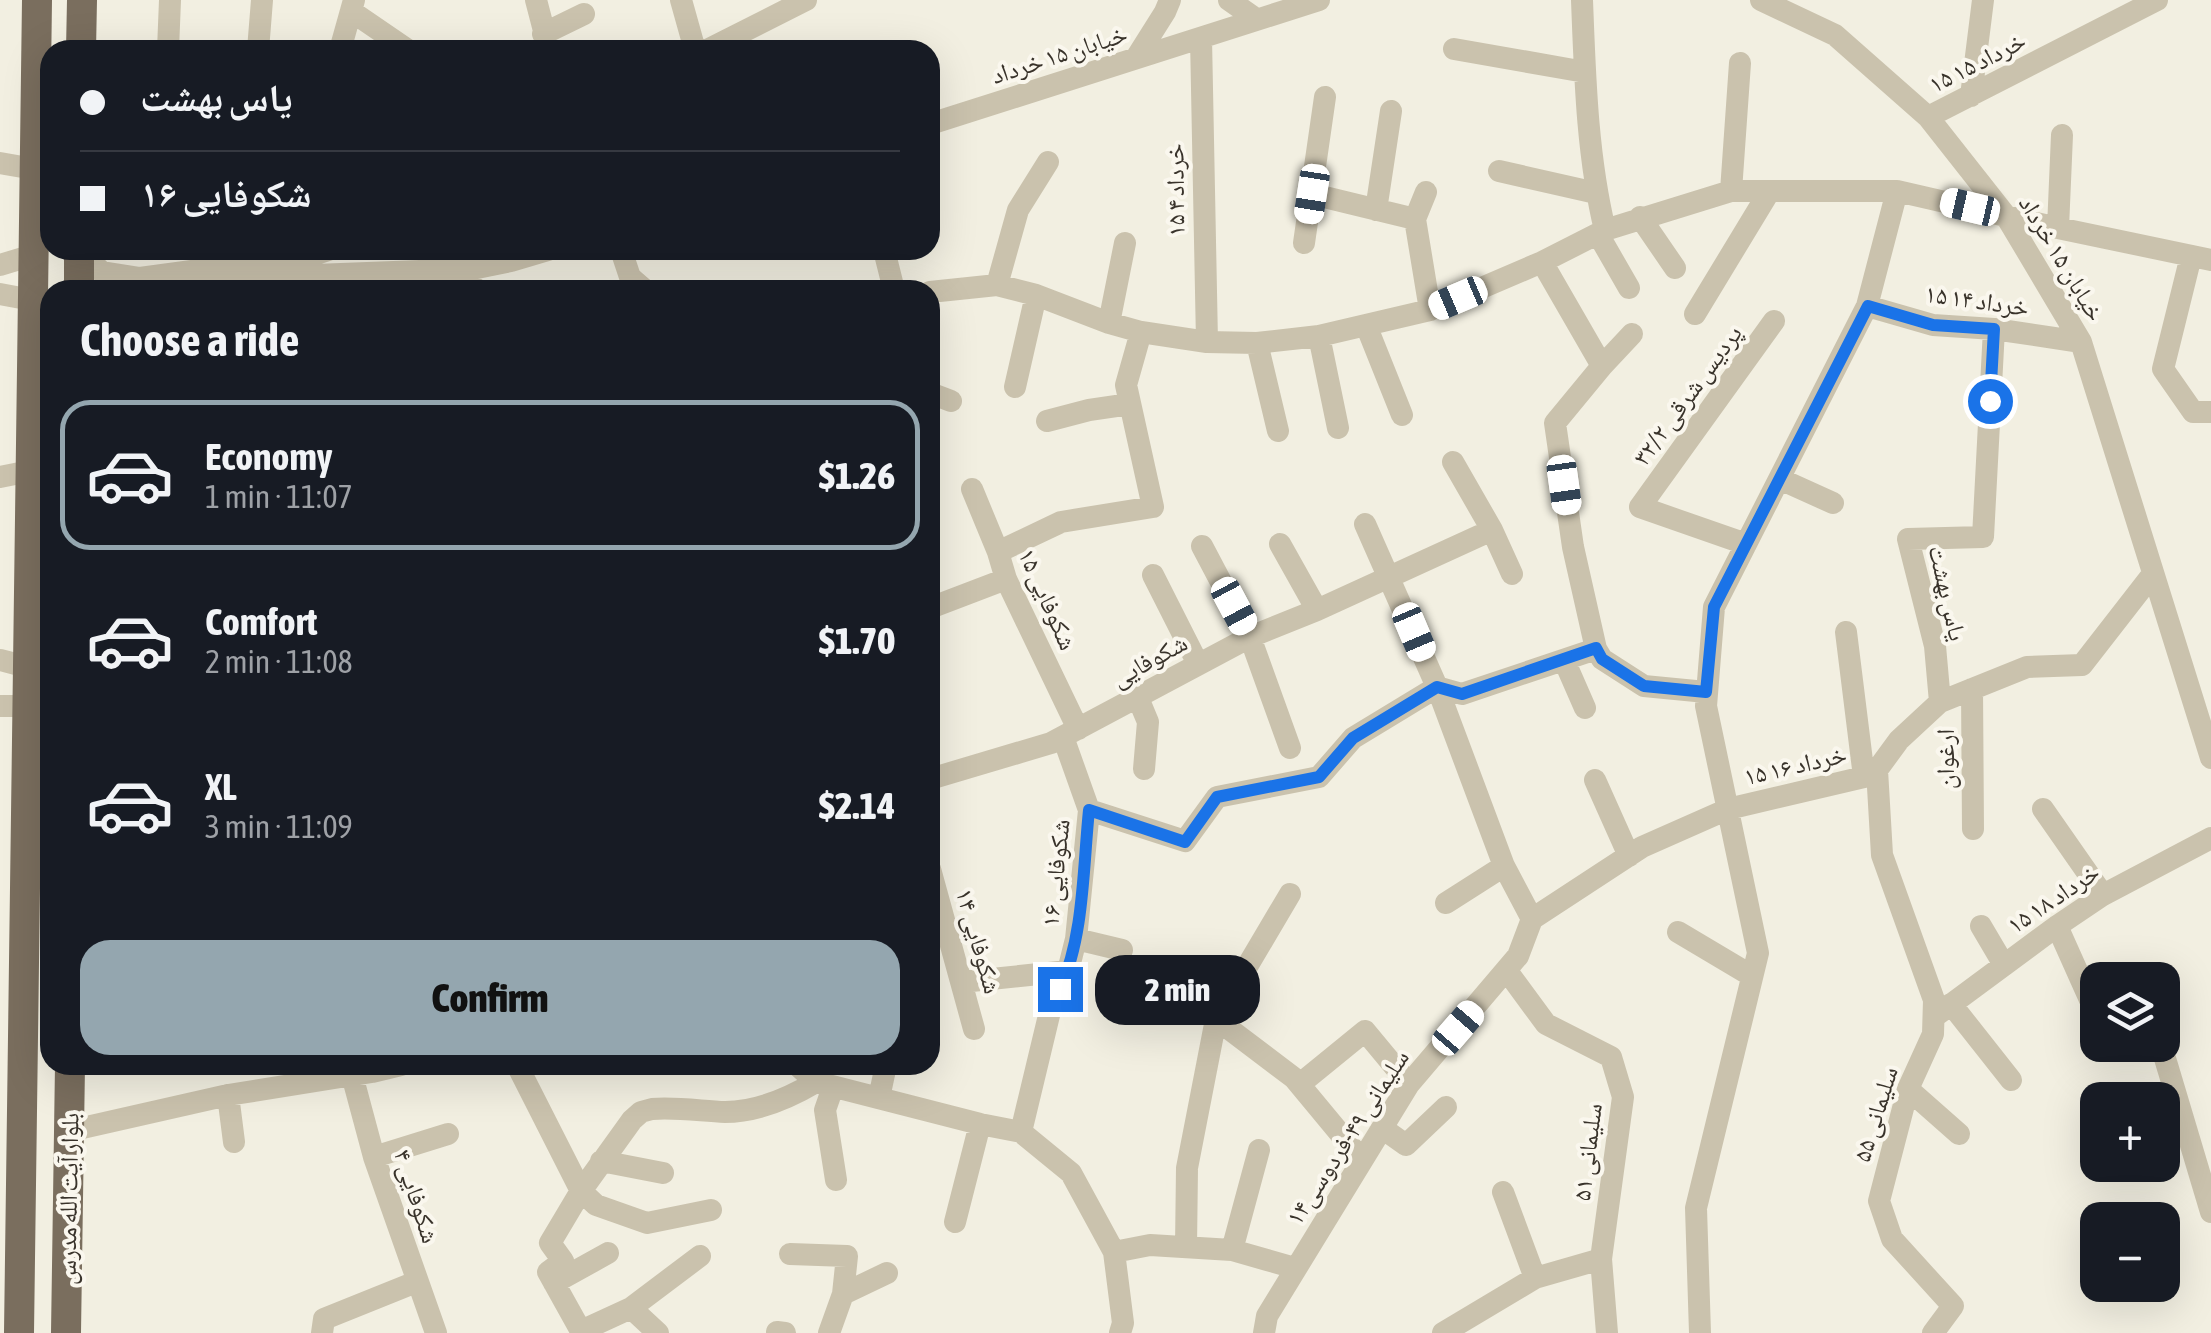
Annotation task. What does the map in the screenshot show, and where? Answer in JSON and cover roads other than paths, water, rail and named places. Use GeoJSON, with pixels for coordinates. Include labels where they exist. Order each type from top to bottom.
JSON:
{"type":"FeatureCollection","features":[{"type":"Feature","properties":{"kind":"main road"},"geometry":{"type":"LineString","coordinates":[[37,3],[82,3],[82,40]]}},
{"type":"Feature","properties":{"kind":"main road","name":"بلوار آیت الله مدرس"},"geometry":{"type":"LineString","coordinates":[[19,1333],[11,1100],[13,664],[39,540],[15,474],[32,300],[37,3]]}},
{"type":"Feature","properties":{"kind":"main road","name":"بلوار آیت الله مدرس"},"geometry":{"type":"LineString","coordinates":[[66,1333],[70,1075]]}},
{"type":"Feature","properties":{"kind":"street"},"geometry":{"type":"LineString","coordinates":[[168,40],[170,0]]}},
{"type":"Feature","properties":{"kind":"street"},"geometry":{"type":"LineString","coordinates":[[259,40],[262,0]]}},
{"type":"Feature","properties":{"kind":"street"},"geometry":{"type":"LineString","coordinates":[[536,0],[546,40]]}},
{"type":"Feature","properties":{"kind":"street"},"geometry":{"type":"LineString","coordinates":[[681,0],[692,40]]}},
{"type":"Feature","properties":{"kind":"street"},"geometry":{"type":"LineString","coordinates":[[726,40],[806,0]]}},
{"type":"Feature","properties":{"kind":"street"},"geometry":{"type":"LineString","coordinates":[[1136,58],[1170,0]]}},
{"type":"Feature","properties":{"kind":"street"},"geometry":{"type":"LineString","coordinates":[[1229,0],[1256,19]]}},
{"type":"Feature","properties":{"kind":"street","name":"خیابان ۱۵ خرداد"},"geometry":{"type":"LineString","coordinates":[[940,121],[1318,0]]}},
{"type":"Feature","properties":{"kind":"street"},"geometry":{"type":"LineString","coordinates":[[1582,0],[1585,72],[1602,232],[1629,288]]}},
{"type":"Feature","properties":{"kind":"street"},"geometry":{"type":"LineString","coordinates":[[1971,96],[1982,0]]}},
{"type":"Feature","properties":{"kind":"street","name":"۱۵ خرداد ۱۵"},"geometry":{"type":"LineString","coordinates":[[1928,117],[2157,0]]}},
{"type":"Feature","properties":{"kind":"street","name":"خیابان ۱۵ خرداد"},"geometry":{"type":"LineString","coordinates":[[1776,3],[1835,35],[1928,117],[2006,216],[2081,342],[2211,758]]}},
{"type":"Feature","properties":{"kind":"street"},"geometry":{"type":"LineString","coordinates":[[343,40],[353,6],[396,40]]}},
{"type":"Feature","properties":{"kind":"street"},"geometry":{"type":"LineString","coordinates":[[549,40],[584,14]]}},
{"type":"Feature","properties":{"kind":"street","name":"۱۵ خرداد ۴"},"geometry":{"type":"LineString","coordinates":[[1201,38],[1207,342]]}},
{"type":"Feature","properties":{"kind":"street"},"geometry":{"type":"LineString","coordinates":[[1454,50],[1585,72]]}},
{"type":"Feature","properties":{"kind":"street"},"geometry":{"type":"LineString","coordinates":[[1731,192],[1740,63]]}},
{"type":"Feature","properties":{"kind":"street"},"geometry":{"type":"LineString","coordinates":[[1304,243],[1325,97]]}},
{"type":"Feature","properties":{"kind":"street"},"geometry":{"type":"LineString","coordinates":[[1376,210],[1391,110]]}},
{"type":"Feature","properties":{"kind":"street"},"geometry":{"type":"LineString","coordinates":[[2058,228],[2062,134]]}},
{"type":"Feature","properties":{"kind":"street"},"geometry":{"type":"LineString","coordinates":[[997,285],[1018,210],[1048,162]]}},
{"type":"Feature","properties":{"kind":"street"},"geometry":{"type":"LineString","coordinates":[[0,163],[34,169]]}},
{"type":"Feature","properties":{"kind":"street"},"geometry":{"type":"LineString","coordinates":[[1499,171],[1596,193]]}},
{"type":"Feature","properties":{"kind":"street"},"geometry":{"type":"LineString","coordinates":[[1700,1333],[1696,1208],[1758,953],[1706,706],[1714,607],[1868,306],[1897,191]]}},
{"type":"Feature","properties":{"kind":"street"},"geometry":{"type":"LineString","coordinates":[[940,291],[997,285],[1141,332],[1207,342],[1257,344],[1319,336],[1430,310],[1602,232],[1731,192],[1897,191],[2201,258],[2163,369],[2193,412],[2211,412]]}},
{"type":"Feature","properties":{"kind":"street"},"geometry":{"type":"LineString","coordinates":[[1426,192],[1415,220],[1430,310]]}},
{"type":"Feature","properties":{"kind":"street"},"geometry":{"type":"LineString","coordinates":[[1694,314],[1769,192]]}},
{"type":"Feature","properties":{"kind":"street"},"geometry":{"type":"LineString","coordinates":[[1312,194],[1415,220]]}},
{"type":"Feature","properties":{"kind":"street"},"geometry":{"type":"LineString","coordinates":[[1640,218],[1675,268]]}},
{"type":"Feature","properties":{"kind":"street"},"geometry":{"type":"LineString","coordinates":[[1109,322],[1125,243]]}},
{"type":"Feature","properties":{"kind":"street"},"geometry":{"type":"LineString","coordinates":[[0,265],[33,255]]}},
{"type":"Feature","properties":{"kind":"street"},"geometry":{"type":"LineString","coordinates":[[89,260],[102,272],[140,278],[227,272],[299,280]]}},
{"type":"Feature","properties":{"kind":"street"},"geometry":{"type":"LineString","coordinates":[[203,280],[286,260]]}},
{"type":"Feature","properties":{"kind":"street"},"geometry":{"type":"LineString","coordinates":[[411,260],[417,266],[457,280]]}},
{"type":"Feature","properties":{"kind":"street"},"geometry":{"type":"LineString","coordinates":[[339,280],[472,269],[502,260]]}},
{"type":"Feature","properties":{"kind":"street"},"geometry":{"type":"LineString","coordinates":[[1542,262],[1602,366]]}},
{"type":"Feature","properties":{"kind":"street"},"geometry":{"type":"LineString","coordinates":[[0,294],[32,300]]}},
{"type":"Feature","properties":{"kind":"street"},"geometry":{"type":"LineString","coordinates":[[1015,387],[1036,295]]}},
{"type":"Feature","properties":{"kind":"street","name":"۱۵ خرداد ۱۴"},"geometry":{"type":"LineString","coordinates":[[1868,306],[1933,325],[2081,342]]}},
{"type":"Feature","properties":{"kind":"street","name":"پردیس شرقی ۳۲/۲"},"geometry":{"type":"LineString","coordinates":[[1746,544],[1640,507],[1774,321]]}},
{"type":"Feature","properties":{"kind":"street"},"geometry":{"type":"LineString","coordinates":[[1366,325],[1402,415]]}},
{"type":"Feature","properties":{"kind":"street","name":"یاس بهشت"},"geometry":{"type":"LineString","coordinates":[[1940,702],[1934,646],[1908,539],[1983,536],[1994,329]]}},
{"type":"Feature","properties":{"kind":"street"},"geometry":{"type":"LineString","coordinates":[[998,552],[1061,522],[1152,507],[1126,386],[1141,332]]}},
{"type":"Feature","properties":{"kind":"street"},"geometry":{"type":"LineString","coordinates":[[1632,334],[1555,423],[1573,547],[1596,648],[1602,659],[1644,686],[1706,692]]}},
{"type":"Feature","properties":{"kind":"street"},"geometry":{"type":"LineString","coordinates":[[1319,336],[1338,428]]}},
{"type":"Feature","properties":{"kind":"street"},"geometry":{"type":"LineString","coordinates":[[1257,344],[1278,431]]}},
{"type":"Feature","properties":{"kind":"street"},"geometry":{"type":"LineString","coordinates":[[1047,422],[1088,410],[1130,404]]}},
{"type":"Feature","properties":{"kind":"street"},"geometry":{"type":"LineString","coordinates":[[1453,462],[1512,574]]}},
{"type":"Feature","properties":{"kind":"street"},"geometry":{"type":"LineString","coordinates":[[1780,479],[1832,503]]}},
{"type":"Feature","properties":{"kind":"street","name":"شکوفایی ۱۵"},"geometry":{"type":"LineString","coordinates":[[972,489],[1070,733]]}},
{"type":"Feature","properties":{"kind":"street"},"geometry":{"type":"LineString","coordinates":[[1365,524],[1437,687],[1504,866],[1532,919],[1642,847],[1728,809]]}},
{"type":"Feature","properties":{"kind":"street","name":"شکوفایی"},"geometry":{"type":"LineString","coordinates":[[940,775],[1052,743],[1250,636],[1317,610],[1492,530]]}},
{"type":"Feature","properties":{"kind":"street"},"geometry":{"type":"LineString","coordinates":[[1280,544],[1317,610]]}},
{"type":"Feature","properties":{"kind":"street"},"geometry":{"type":"LineString","coordinates":[[1202,546],[1250,636],[1290,748]]}},
{"type":"Feature","properties":{"kind":"street"},"geometry":{"type":"LineString","coordinates":[[1153,574],[1198,664]]}},
{"type":"Feature","properties":{"kind":"street","name":"۱۵ خرداد ۱۶"},"geometry":{"type":"LineString","coordinates":[[1728,809],[1871,773],[1940,702],[2026,667],[2082,665],[2152,575]]}},
{"type":"Feature","properties":{"kind":"street"},"geometry":{"type":"LineString","coordinates":[[940,604],[1006,579]]}},
{"type":"Feature","properties":{"kind":"street"},"geometry":{"type":"LineString","coordinates":[[1846,632],[1882,854],[1934,1000],[2011,1080]]}},
{"type":"Feature","properties":{"kind":"street"},"geometry":{"type":"LineString","coordinates":[[1089,810],[1185,842],[1217,797],[1319,777],[1353,738],[1437,687],[1462,694],[1596,648]]}},
{"type":"Feature","properties":{"kind":"street"},"geometry":{"type":"LineString","coordinates":[[1564,660],[1586,708]]}},
{"type":"Feature","properties":{"kind":"street","name":"ارغوان"},"geometry":{"type":"LineString","coordinates":[[1972,689],[1973,828]]}},
{"type":"Feature","properties":{"kind":"street"},"geometry":{"type":"LineString","coordinates":[[1138,698],[1148,722],[1144,769]]}},
{"type":"Feature","properties":{"kind":"street","name":"شکوفایی ۱۶"},"geometry":{"type":"LineString","coordinates":[[1020,1132],[1051,1008],[1068,971],[1076,939],[1089,810],[1070,733]]}},
{"type":"Feature","properties":{"kind":"street"},"geometry":{"type":"LineString","coordinates":[[1595,780],[1629,856]]}},
{"type":"Feature","properties":{"kind":"street"},"geometry":{"type":"LineString","coordinates":[[2043,809],[2103,895]]}},
{"type":"Feature","properties":{"kind":"street","name":"۱۵ خرداد ۱۸"},"geometry":{"type":"LineString","coordinates":[[1942,1011],[2103,895],[2211,838]]}},
{"type":"Feature","properties":{"kind":"street"},"geometry":{"type":"LineString","coordinates":[[1446,903],[1504,866]]}},
{"type":"Feature","properties":{"kind":"street"},"geometry":{"type":"LineString","coordinates":[[1186,1247],[1186,1168],[1216,1019],[1290,894]]}},
{"type":"Feature","properties":{"kind":"street","name":"شکوفایی ۱۴"},"geometry":{"type":"LineString","coordinates":[[940,904],[974,1028]]}},
{"type":"Feature","properties":{"kind":"street","name":"سلیمانی ۴۹-فردوسی۱۴"},"geometry":{"type":"LineString","coordinates":[[1264,1333],[1267,1316],[1409,1084],[1507,971],[1518,956],[1532,919]]}},
{"type":"Feature","properties":{"kind":"street"},"geometry":{"type":"LineString","coordinates":[[1981,926],[2004,965]]}},
{"type":"Feature","properties":{"kind":"street"},"geometry":{"type":"LineString","coordinates":[[2057,926],[2080,977]]}},
{"type":"Feature","properties":{"kind":"street"},"geometry":{"type":"LineString","coordinates":[[1678,932],[1752,976]]}},
{"type":"Feature","properties":{"kind":"street"},"geometry":{"type":"LineString","coordinates":[[1076,939],[1122,950]]}},
{"type":"Feature","properties":{"kind":"street"},"geometry":{"type":"LineString","coordinates":[[962,982],[1068,971]]}},
{"type":"Feature","properties":{"kind":"street","name":"سلیمانی ۵۱"},"geometry":{"type":"LineString","coordinates":[[1507,971],[1546,1024],[1611,1057],[1623,1097],[1601,1259],[1607,1333]]}},
{"type":"Feature","properties":{"kind":"street","name":"سلیمانی ۵۵"},"geometry":{"type":"LineString","coordinates":[[1933,1333],[1954,1306],[1892,1239],[1879,1201],[1908,1089],[1942,1011]]}},
{"type":"Feature","properties":{"kind":"street"},"geometry":{"type":"LineString","coordinates":[[1216,1019],[1300,1084],[1362,1160]]}},
{"type":"Feature","properties":{"kind":"street"},"geometry":{"type":"LineString","coordinates":[[1300,1084],[1364,1031],[1409,1084]]}},
{"type":"Feature","properties":{"kind":"street"},"geometry":{"type":"LineString","coordinates":[[2166,1062],[2211,1212]]}},
{"type":"Feature","properties":{"kind":"street"},"geometry":{"type":"LineString","coordinates":[[69,1131],[325,1075]]}},
{"type":"Feature","properties":{"kind":"street","name":"شکوفایی ۴"},"geometry":{"type":"LineString","coordinates":[[350,1075],[374,1157],[436,1333]]}},
{"type":"Feature","properties":{"kind":"street"},"geometry":{"type":"LineString","coordinates":[[522,1075],[581,1191],[596,1205],[647,1223],[711,1210]]}},
{"type":"Feature","properties":{"kind":"street"},"geometry":{"type":"LineString","coordinates":[[811,1075],[824,1084],[1020,1132],[1071,1173],[1114,1252],[1123,1323],[1120,1333]]}},
{"type":"Feature","properties":{"kind":"street"},"geometry":{"type":"LineString","coordinates":[[879,1098],[884,1075]]}},
{"type":"Feature","properties":{"kind":"street"},"geometry":{"type":"LineString","coordinates":[[700,1256],[631,1308],[582,1332],[548,1272],[563,1261],[550,1243],[581,1191],[641,1112],[663,1108],[730,1112],[792,1097],[824,1084]]}},
{"type":"Feature","properties":{"kind":"street"},"geometry":{"type":"LineString","coordinates":[[824,1084],[836,1180]]}},
{"type":"Feature","properties":{"kind":"street"},"geometry":{"type":"LineString","coordinates":[[1908,1089],[1959,1134]]}},
{"type":"Feature","properties":{"kind":"street"},"geometry":{"type":"LineString","coordinates":[[228,1095],[234,1142]]}},
{"type":"Feature","properties":{"kind":"street"},"geometry":{"type":"LineString","coordinates":[[1382,1128],[1406,1145],[1446,1107]]}},
{"type":"Feature","properties":{"kind":"street"},"geometry":{"type":"LineString","coordinates":[[955,1222],[980,1124]]}},
{"type":"Feature","properties":{"kind":"street"},"geometry":{"type":"LineString","coordinates":[[374,1157],[448,1134]]}},
{"type":"Feature","properties":{"kind":"street"},"geometry":{"type":"LineString","coordinates":[[1232,1250],[1259,1150]]}},
{"type":"Feature","properties":{"kind":"street"},"geometry":{"type":"LineString","coordinates":[[602,1161],[663,1173]]}},
{"type":"Feature","properties":{"kind":"street"},"geometry":{"type":"LineString","coordinates":[[1503,1192],[1535,1278]]}},
{"type":"Feature","properties":{"kind":"street"},"geometry":{"type":"LineString","coordinates":[[1114,1252],[1150,1245],[1232,1250],[1295,1268]]}},
{"type":"Feature","properties":{"kind":"street"},"geometry":{"type":"LineString","coordinates":[[554,1283],[608,1253]]}},
{"type":"Feature","properties":{"kind":"street"},"geometry":{"type":"LineString","coordinates":[[790,1254],[847,1256],[843,1294],[829,1333]]}},
{"type":"Feature","properties":{"kind":"street"},"geometry":{"type":"LineString","coordinates":[[1443,1333],[1535,1278],[1601,1259]]}},
{"type":"Feature","properties":{"kind":"street"},"geometry":{"type":"LineString","coordinates":[[843,1294],[887,1272]]}},
{"type":"Feature","properties":{"kind":"street"},"geometry":{"type":"LineString","coordinates":[[322,1333],[324,1319],[416,1282]]}},
{"type":"Feature","properties":{"kind":"street"},"geometry":{"type":"LineString","coordinates":[[631,1308],[658,1333]]}},
{"type":"Feature","properties":{"kind":"street"},"geometry":{"type":"LineString","coordinates":[[778,1332],[785,1333]]}}]}
